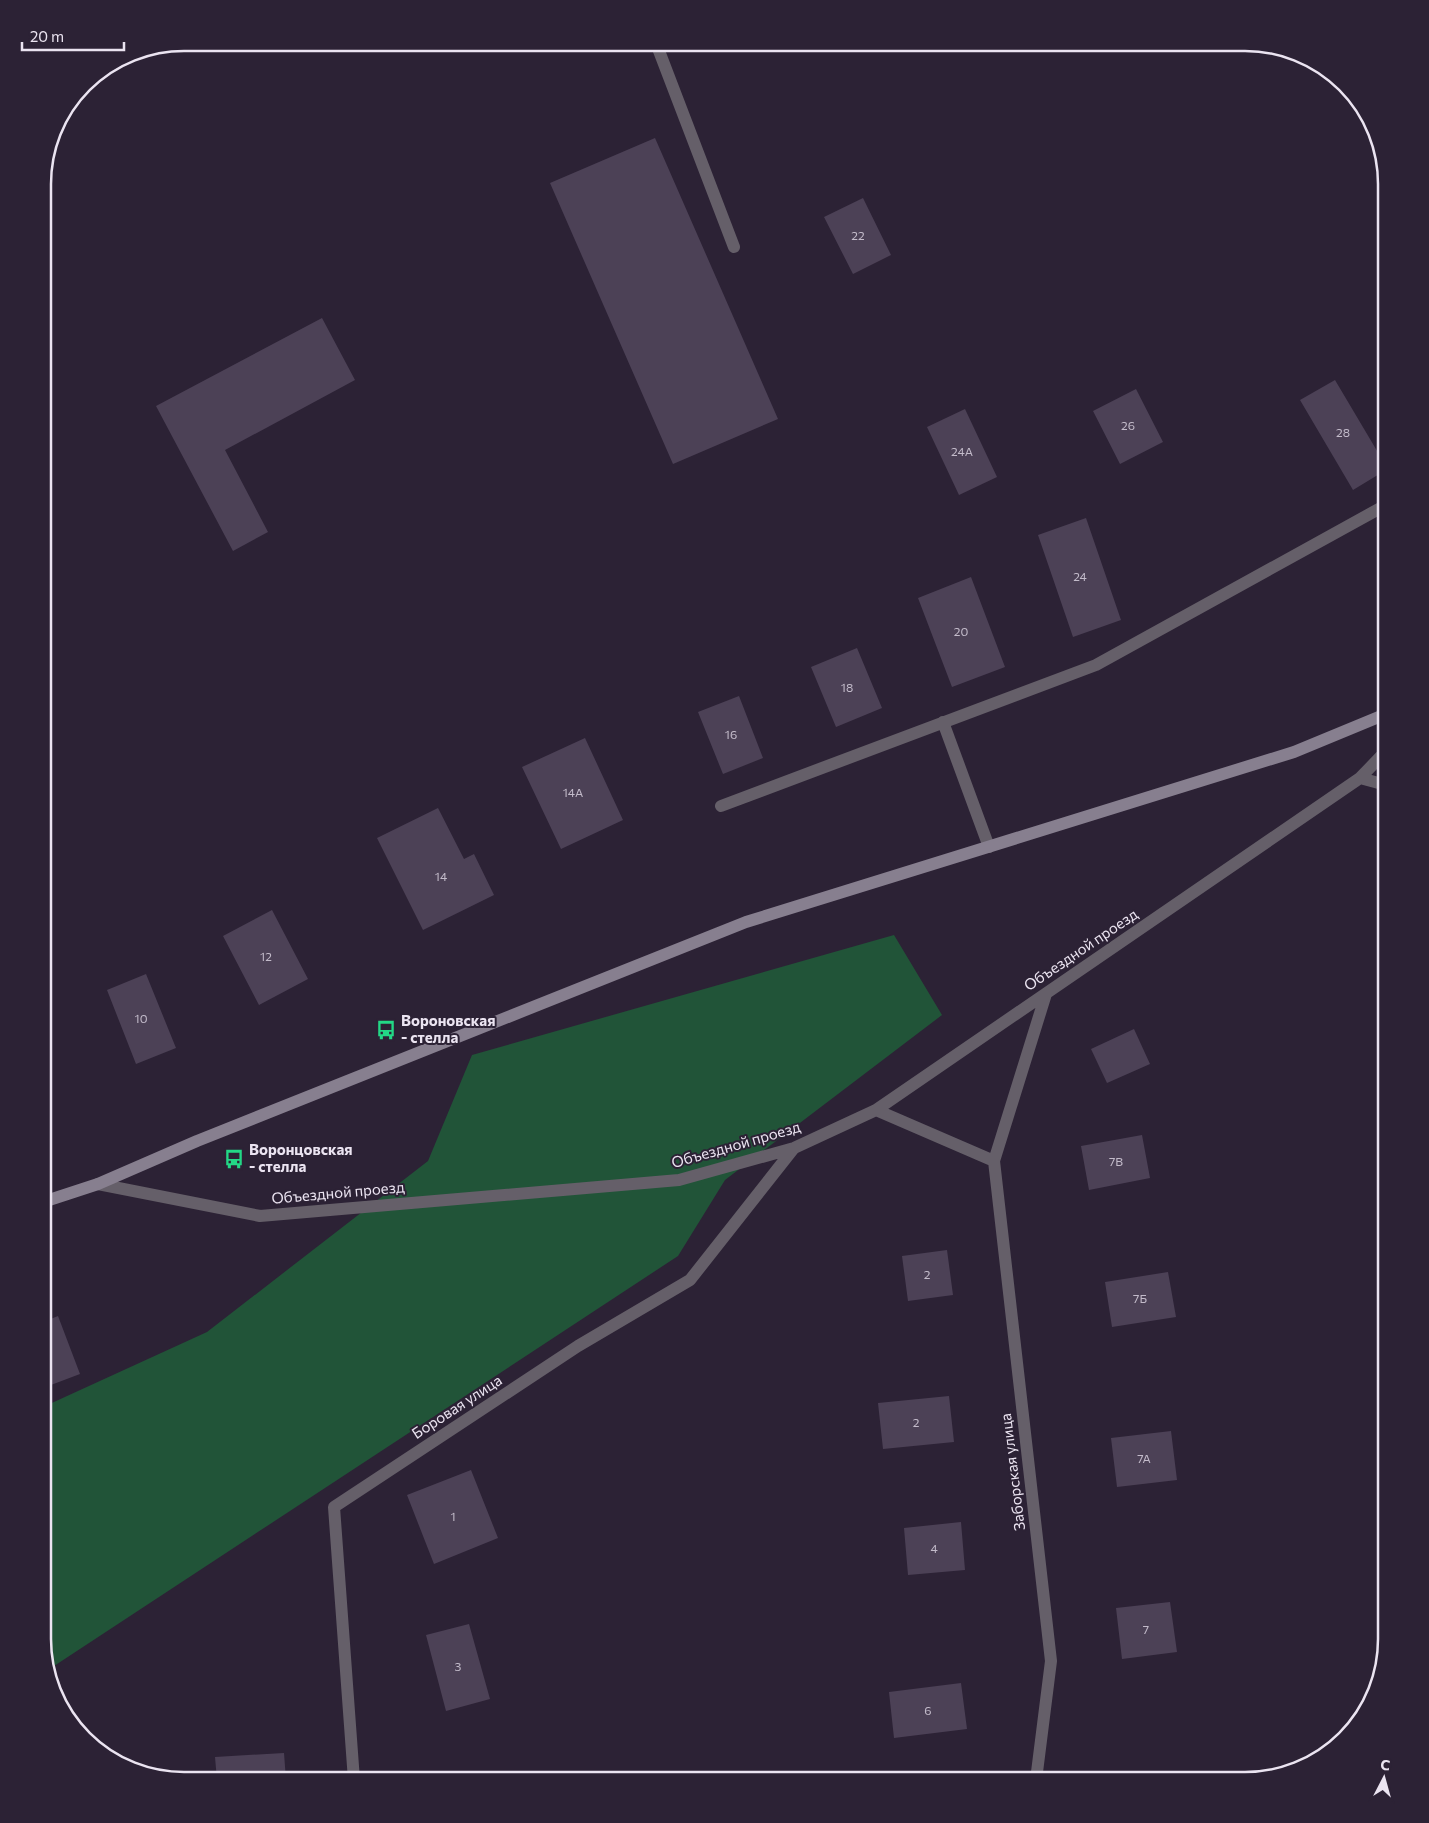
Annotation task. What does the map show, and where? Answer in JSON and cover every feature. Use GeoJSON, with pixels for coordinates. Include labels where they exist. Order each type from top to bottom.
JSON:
{"type":"FeatureCollection","features":[{"type":"Feature","properties":{"kind":"main road"},"geometry":{"type":"LineString","coordinates":[[51,1199],[98,1184],[197,1141],[746,922],[1294,752],[1378,717]]}},
{"type":"Feature","properties":{"kind":"street"},"geometry":{"type":"LineString","coordinates":[[659,52],[734,247]]}},
{"type":"Feature","properties":{"kind":"street"},"geometry":{"type":"LineString","coordinates":[[721,806],[1096,665],[1378,509]]}},
{"type":"Feature","properties":{"kind":"street"},"geometry":{"type":"LineString","coordinates":[[943,722],[989,847]]}},
{"type":"Feature","properties":{"kind":"street","name":"Объездной проезд"},"geometry":{"type":"LineString","coordinates":[[98,1184],[260,1216],[678,1180],[794,1148],[876,1110],[1360,778],[1378,760]]}},
{"type":"Feature","properties":{"kind":"street"},"geometry":{"type":"LineString","coordinates":[[1360,778],[1378,783]]}},
{"type":"Feature","properties":{"kind":"street"},"geometry":{"type":"LineString","coordinates":[[876,1110],[994,1160],[1046,994]]}},
{"type":"Feature","properties":{"kind":"street","name":"Боровая улица"},"geometry":{"type":"LineString","coordinates":[[353,1772],[334,1507],[578,1346],[690,1280],[794,1148]]}},
{"type":"Feature","properties":{"kind":"street","name":"Заборская улица"},"geometry":{"type":"LineString","coordinates":[[994,1160],[1051,1661],[1037,1772]]}},
{"type":"Feature","properties":{"kind":"green space"},"geometry":{"type":"Polygon","coordinates":[[[894,935],[942,1015],[725,1180],[678,1256],[54,1666],[51,1639],[51,1403],[207,1332],[428,1161],[472,1055],[894,935]]]}},
{"type":"Feature","properties":{"kind":"building"},"geometry":{"type":"Polygon","coordinates":[[[655,138],[778,419],[673,464],[550,183],[655,138]]]}},
{"type":"Feature","properties":{"kind":"building"},"geometry":{"type":"Polygon","coordinates":[[[863,198],[891,255],[853,274],[824,217],[863,198]]]}},
{"type":"Feature","properties":{"kind":"building"},"geometry":{"type":"Polygon","coordinates":[[[322,318],[355,380],[225,450],[268,532],[233,551],[156,406],[322,318]]]}},
{"type":"Feature","properties":{"kind":"building"},"geometry":{"type":"Polygon","coordinates":[[[1335,380],[1378,453],[1378,475],[1353,490],[1300,400],[1335,380]]]}},
{"type":"Feature","properties":{"kind":"building"},"geometry":{"type":"Polygon","coordinates":[[[1136,389],[1163,442],[1120,464],[1093,411],[1136,389]]]}},
{"type":"Feature","properties":{"kind":"building"},"geometry":{"type":"Polygon","coordinates":[[[965,409],[997,477],[959,495],[927,427],[965,409]]]}},
{"type":"Feature","properties":{"kind":"building"},"geometry":{"type":"Polygon","coordinates":[[[1086,518],[1121,620],[1073,637],[1038,535],[1086,518]]]}},
{"type":"Feature","properties":{"kind":"building"},"geometry":{"type":"Polygon","coordinates":[[[971,577],[1005,667],[952,687],[918,598],[971,577]]]}},
{"type":"Feature","properties":{"kind":"building"},"geometry":{"type":"Polygon","coordinates":[[[857,648],[882,708],[836,727],[811,667],[857,648]]]}},
{"type":"Feature","properties":{"kind":"building"},"geometry":{"type":"Polygon","coordinates":[[[739,696],[763,758],[723,774],[698,712],[739,696]]]}},
{"type":"Feature","properties":{"kind":"building"},"geometry":{"type":"Polygon","coordinates":[[[585,738],[623,820],[561,849],[522,767],[585,738]]]}},
{"type":"Feature","properties":{"kind":"building"},"geometry":{"type":"Polygon","coordinates":[[[438,808],[464,859],[474,854],[494,895],[423,930],[377,838],[438,808]]]}},
{"type":"Feature","properties":{"kind":"building"},"geometry":{"type":"Polygon","coordinates":[[[272,910],[308,979],[259,1005],[223,936],[272,910]]]}},
{"type":"Feature","properties":{"kind":"building"},"geometry":{"type":"Polygon","coordinates":[[[146,974],[176,1048],[136,1064],[107,990],[146,974]]]}},
{"type":"Feature","properties":{"kind":"building"},"geometry":{"type":"Polygon","coordinates":[[[1134,1029],[1150,1064],[1107,1083],[1091,1049],[1134,1029]]]}},
{"type":"Feature","properties":{"kind":"building"},"geometry":{"type":"Polygon","coordinates":[[[1142,1135],[1150,1178],[1089,1190],[1081,1146],[1142,1135]]]}},
{"type":"Feature","properties":{"kind":"building"},"geometry":{"type":"Polygon","coordinates":[[[947,1250],[953,1295],[908,1301],[902,1256],[947,1250]]]}},
{"type":"Feature","properties":{"kind":"building"},"geometry":{"type":"Polygon","coordinates":[[[1168,1272],[1176,1317],[1112,1327],[1105,1282],[1168,1272]]]}},
{"type":"Feature","properties":{"kind":"building"},"geometry":{"type":"Polygon","coordinates":[[[58,1316],[80,1374],[51,1385],[51,1319],[58,1316]]]}},
{"type":"Feature","properties":{"kind":"building"},"geometry":{"type":"Polygon","coordinates":[[[949,1396],[954,1442],[883,1449],[878,1403],[949,1396]]]}},
{"type":"Feature","properties":{"kind":"building"},"geometry":{"type":"Polygon","coordinates":[[[1171,1431],[1177,1480],[1117,1487],[1111,1438],[1171,1431]]]}},
{"type":"Feature","properties":{"kind":"building"},"geometry":{"type":"Polygon","coordinates":[[[471,1470],[498,1538],[434,1564],[407,1495],[471,1470]]]}},
{"type":"Feature","properties":{"kind":"building"},"geometry":{"type":"Polygon","coordinates":[[[961,1522],[965,1570],[908,1575],[904,1528],[961,1522]]]}},
{"type":"Feature","properties":{"kind":"building"},"geometry":{"type":"Polygon","coordinates":[[[1170,1602],[1177,1652],[1122,1659],[1116,1608],[1170,1602]]]}},
{"type":"Feature","properties":{"kind":"building"},"geometry":{"type":"Polygon","coordinates":[[[469,1624],[490,1699],[446,1711],[426,1635],[469,1624]]]}},
{"type":"Feature","properties":{"kind":"building"},"geometry":{"type":"Polygon","coordinates":[[[961,1683],[967,1729],[894,1738],[889,1692],[961,1683]]]}},
{"type":"Feature","properties":{"kind":"building"},"geometry":{"type":"Polygon","coordinates":[[[284,1753],[285,1772],[216,1772],[215,1757],[284,1753]]]}},
{"type":"Feature","properties":{"kind":"place","name":"Вороновская - стелла"},"geometry":{"type":"Point","coordinates":[386,1030]}},
{"type":"Feature","properties":{"kind":"place","name":"Воронцовская - стелла"},"geometry":{"type":"Point","coordinates":[234,1159]}}]}
